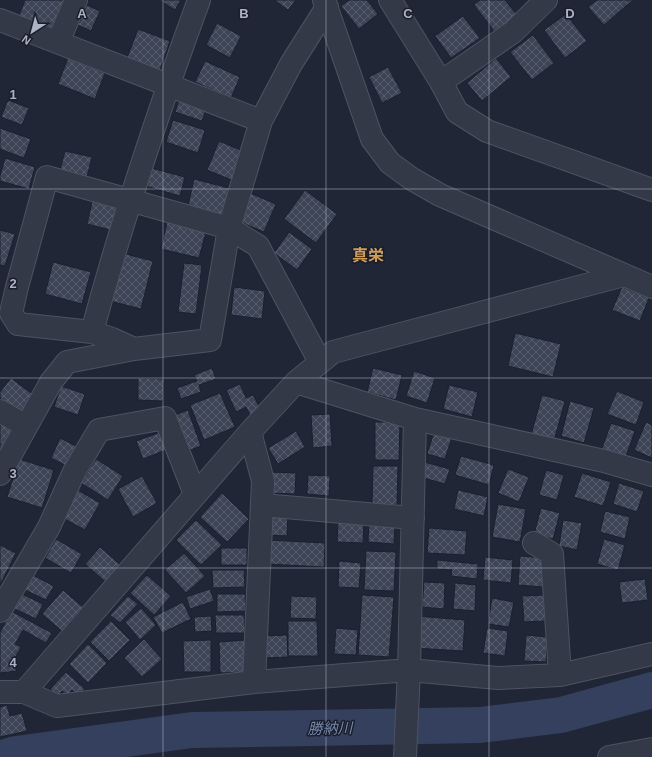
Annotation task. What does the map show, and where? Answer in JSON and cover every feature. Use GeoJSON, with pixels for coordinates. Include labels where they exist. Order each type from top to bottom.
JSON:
{"type":"FeatureCollection","features":[{"type":"Feature","properties":{"kind":"street"},"geometry":{"type":"LineString","coordinates":[[58,42],[76,0]]}},
{"type":"Feature","properties":{"kind":"street"},"geometry":{"type":"LineString","coordinates":[[92,332],[109,266],[168,85],[199,0]]}},
{"type":"Feature","properties":{"kind":"street"},"geometry":{"type":"LineString","coordinates":[[390,0],[441,82],[457,112],[487,131],[652,190]]}},
{"type":"Feature","properties":{"kind":"street"},"geometry":{"type":"LineString","coordinates":[[441,82],[513,32],[546,0]]}},
{"type":"Feature","properties":{"kind":"street"},"geometry":{"type":"LineString","coordinates":[[0,474],[51,382],[67,362],[134,350],[210,340],[229,228],[261,121],[325,4]]}},
{"type":"Feature","properties":{"kind":"street"},"geometry":{"type":"LineString","coordinates":[[325,4],[372,139],[390,163],[412,179],[440,195],[652,287]]}},
{"type":"Feature","properties":{"kind":"street"},"geometry":{"type":"LineString","coordinates":[[0,20],[261,121]]}},
{"type":"Feature","properties":{"kind":"street"},"geometry":{"type":"LineString","coordinates":[[134,350],[112,339],[92,332],[18,324],[11,313],[47,177],[229,228],[258,246],[320,362]]}},
{"type":"Feature","properties":{"kind":"street"},"geometry":{"type":"LineString","coordinates":[[24,692],[250,432],[296,382],[333,352],[624,275]]}},
{"type":"Feature","properties":{"kind":"street"},"geometry":{"type":"LineString","coordinates":[[296,382],[415,419],[604,461],[652,475]]}},
{"type":"Feature","properties":{"kind":"street"},"geometry":{"type":"LineString","coordinates":[[0,411],[26,426]]}},
{"type":"Feature","properties":{"kind":"street"},"geometry":{"type":"LineString","coordinates":[[0,611],[49,527],[74,472],[99,430],[165,418],[195,494]]}},
{"type":"Feature","properties":{"kind":"street"},"geometry":{"type":"LineString","coordinates":[[405,754],[415,419]]}},
{"type":"Feature","properties":{"kind":"street"},"geometry":{"type":"LineString","coordinates":[[250,432],[263,480],[254,682]]}},
{"type":"Feature","properties":{"kind":"street"},"geometry":{"type":"LineString","coordinates":[[262,505],[413,518]]}},
{"type":"Feature","properties":{"kind":"street"},"geometry":{"type":"LineString","coordinates":[[534,544],[552,554],[560,675]]}},
{"type":"Feature","properties":{"kind":"street"},"geometry":{"type":"LineString","coordinates":[[0,692],[24,692],[57,706],[254,682],[408,675],[498,678],[560,675],[652,654]]}},
{"type":"Feature","properties":{"kind":"street"},"geometry":{"type":"LineString","coordinates":[[609,757],[652,749]]}},
{"type":"Feature","properties":{"kind":"building"},"geometry":{"type":"Polygon","coordinates":[[[25,0],[68,0],[57,31],[19,16],[25,0]]]}},
{"type":"Feature","properties":{"kind":"building"},"geometry":{"type":"Polygon","coordinates":[[[159,0],[181,0],[175,10],[159,0]]]}},
{"type":"Feature","properties":{"kind":"building"},"geometry":{"type":"Polygon","coordinates":[[[274,0],[296,0],[288,10],[274,0]]]}},
{"type":"Feature","properties":{"kind":"building"},"geometry":{"type":"Polygon","coordinates":[[[349,0],[367,0],[378,14],[359,29],[341,6],[349,0]]]}},
{"type":"Feature","properties":{"kind":"building"},"geometry":{"type":"Polygon","coordinates":[[[480,0],[505,0],[517,15],[495,32],[474,5],[480,0]]]}},
{"type":"Feature","properties":{"kind":"building"},"geometry":{"type":"Polygon","coordinates":[[[597,0],[633,0],[604,25],[588,7],[597,0]]]}},
{"type":"Feature","properties":{"kind":"building"},"geometry":{"type":"Polygon","coordinates":[[[87,5],[100,11],[91,31],[78,25],[87,5]]]}},
{"type":"Feature","properties":{"kind":"building"},"geometry":{"type":"Polygon","coordinates":[[[566,14],[587,41],[565,58],[544,30],[566,14]]]}},
{"type":"Feature","properties":{"kind":"building"},"geometry":{"type":"Polygon","coordinates":[[[463,16],[480,38],[451,58],[435,36],[463,16]]]}},
{"type":"Feature","properties":{"kind":"building"},"geometry":{"type":"Polygon","coordinates":[[[217,23],[241,36],[230,58],[206,45],[217,23]]]}},
{"type":"Feature","properties":{"kind":"building"},"geometry":{"type":"Polygon","coordinates":[[[138,29],[170,41],[160,70],[127,58],[138,29]]]}},
{"type":"Feature","properties":{"kind":"building"},"geometry":{"type":"Polygon","coordinates":[[[533,35],[554,63],[532,80],[510,52],[533,35]]]}},
{"type":"Feature","properties":{"kind":"building"},"geometry":{"type":"Polygon","coordinates":[[[68,58],[105,73],[95,99],[58,84],[68,58]]]}},
{"type":"Feature","properties":{"kind":"building"},"geometry":{"type":"Polygon","coordinates":[[[496,58],[511,77],[482,101],[467,83],[496,58]]]}},
{"type":"Feature","properties":{"kind":"building"},"geometry":{"type":"Polygon","coordinates":[[[205,61],[240,77],[231,98],[195,82],[205,61]]]}},
{"type":"Feature","properties":{"kind":"building"},"geometry":{"type":"Polygon","coordinates":[[[388,67],[402,93],[382,103],[369,77],[388,67]]]}},
{"type":"Feature","properties":{"kind":"building"},"geometry":{"type":"Polygon","coordinates":[[[180,97],[207,107],[202,121],[175,112],[180,97]]]}},
{"type":"Feature","properties":{"kind":"building"},"geometry":{"type":"Polygon","coordinates":[[[8,100],[29,108],[22,125],[1,117],[8,100]]]}},
{"type":"Feature","properties":{"kind":"building"},"geometry":{"type":"Polygon","coordinates":[[[173,120],[205,130],[198,153],[166,142],[173,120]]]}},
{"type":"Feature","properties":{"kind":"building"},"geometry":{"type":"Polygon","coordinates":[[[0,128],[31,139],[24,158],[0,149],[0,128]]]}},
{"type":"Feature","properties":{"kind":"building"},"geometry":{"type":"Polygon","coordinates":[[[219,141],[245,152],[234,181],[207,170],[219,141]]]}},
{"type":"Feature","properties":{"kind":"building"},"geometry":{"type":"Polygon","coordinates":[[[65,151],[92,157],[86,181],[59,174],[65,151]]]}},
{"type":"Feature","properties":{"kind":"building"},"geometry":{"type":"Polygon","coordinates":[[[5,158],[35,167],[29,189],[0,181],[5,158]]]}},
{"type":"Feature","properties":{"kind":"building"},"geometry":{"type":"Polygon","coordinates":[[[147,167],[185,177],[180,196],[142,185],[147,167]]]}},
{"type":"Feature","properties":{"kind":"building"},"geometry":{"type":"Polygon","coordinates":[[[194,179],[233,189],[226,216],[188,206],[194,179]]]}},
{"type":"Feature","properties":{"kind":"building"},"geometry":{"type":"Polygon","coordinates":[[[305,190],[337,214],[316,243],[284,219],[305,190]]]}},
{"type":"Feature","properties":{"kind":"building"},"geometry":{"type":"Polygon","coordinates":[[[250,193],[276,204],[264,232],[238,221],[250,193]]]}},
{"type":"Feature","properties":{"kind":"building"},"geometry":{"type":"Polygon","coordinates":[[[93,198],[117,203],[111,230],[87,224],[93,198]]]}},
{"type":"Feature","properties":{"kind":"building"},"geometry":{"type":"Polygon","coordinates":[[[167,222],[206,232],[199,258],[161,249],[167,222]]]}},
{"type":"Feature","properties":{"kind":"building"},"geometry":{"type":"Polygon","coordinates":[[[0,230],[15,234],[5,266],[0,265],[0,230]]]}},
{"type":"Feature","properties":{"kind":"building"},"geometry":{"type":"Polygon","coordinates":[[[289,232],[312,249],[297,270],[274,253],[289,232]]]}},
{"type":"Feature","properties":{"kind":"building"},"geometry":{"type":"Polygon","coordinates":[[[122,253],[153,261],[141,309],[110,301],[122,253]]]}},
{"type":"Feature","properties":{"kind":"building"},"geometry":{"type":"Polygon","coordinates":[[[53,262],[91,272],[82,304],[45,294],[53,262]]]}},
{"type":"Feature","properties":{"kind":"building"},"geometry":{"type":"Polygon","coordinates":[[[184,263],[202,265],[196,314],[178,312],[184,263]]]}},
{"type":"Feature","properties":{"kind":"building"},"geometry":{"type":"Polygon","coordinates":[[[234,287],[265,291],[262,319],[231,315],[234,287]]]}},
{"type":"Feature","properties":{"kind":"building"},"geometry":{"type":"Polygon","coordinates":[[[622,287],[649,298],[640,321],[612,310],[622,287]]]}},
{"type":"Feature","properties":{"kind":"building"},"geometry":{"type":"Polygon","coordinates":[[[515,333],[561,344],[553,377],[508,366],[515,333]]]}},
{"type":"Feature","properties":{"kind":"building"},"geometry":{"type":"Polygon","coordinates":[[[212,368],[216,379],[199,385],[201,392],[181,399],[177,388],[197,381],[194,375],[212,368]]]}},
{"type":"Feature","properties":{"kind":"building"},"geometry":{"type":"Polygon","coordinates":[[[373,368],[402,375],[396,400],[367,392],[373,368]]]}},
{"type":"Feature","properties":{"kind":"building"},"geometry":{"type":"Polygon","coordinates":[[[414,371],[435,378],[427,403],[406,396],[414,371]]]}},
{"type":"Feature","properties":{"kind":"building"},"geometry":{"type":"Polygon","coordinates":[[[11,378],[35,396],[22,414],[0,398],[0,392],[11,378]]]}},
{"type":"Feature","properties":{"kind":"building"},"geometry":{"type":"Polygon","coordinates":[[[138,378],[164,379],[163,401],[138,400],[138,378]]]}},
{"type":"Feature","properties":{"kind":"building"},"geometry":{"type":"Polygon","coordinates":[[[240,384],[246,398],[253,395],[261,410],[250,415],[246,407],[236,412],[226,390],[240,384]]]}},
{"type":"Feature","properties":{"kind":"building"},"geometry":{"type":"Polygon","coordinates":[[[449,385],[478,392],[472,417],[443,409],[449,385]]]}},
{"type":"Feature","properties":{"kind":"building"},"geometry":{"type":"Polygon","coordinates":[[[61,386],[85,394],[78,415],[54,407],[61,386]]]}},
{"type":"Feature","properties":{"kind":"building"},"geometry":{"type":"Polygon","coordinates":[[[617,391],[644,402],[636,425],[607,414],[617,391]]]}},
{"type":"Feature","properties":{"kind":"building"},"geometry":{"type":"Polygon","coordinates":[[[220,393],[235,427],[204,440],[190,405],[220,393]]]}},
{"type":"Feature","properties":{"kind":"building"},"geometry":{"type":"Polygon","coordinates":[[[542,395],[565,401],[554,441],[531,435],[542,395]]]}},
{"type":"Feature","properties":{"kind":"building"},"geometry":{"type":"Polygon","coordinates":[[[570,401],[594,408],[584,443],[561,436],[570,401]]]}},
{"type":"Feature","properties":{"kind":"building"},"geometry":{"type":"Polygon","coordinates":[[[188,410],[201,446],[185,452],[172,416],[188,410]]]}},
{"type":"Feature","properties":{"kind":"building"},"geometry":{"type":"Polygon","coordinates":[[[330,414],[332,446],[313,448],[311,415],[330,414]]]}},
{"type":"Feature","properties":{"kind":"building"},"geometry":{"type":"Polygon","coordinates":[[[0,419],[17,431],[3,452],[0,450],[0,419]]]}},
{"type":"Feature","properties":{"kind":"building"},"geometry":{"type":"Polygon","coordinates":[[[375,422],[400,422],[399,460],[375,460],[375,422]]]}},
{"type":"Feature","properties":{"kind":"building"},"geometry":{"type":"Polygon","coordinates":[[[646,422],[652,425],[652,458],[634,450],[646,422]]]}},
{"type":"Feature","properties":{"kind":"building"},"geometry":{"type":"Polygon","coordinates":[[[611,423],[635,431],[625,459],[601,451],[611,423]]]}},
{"type":"Feature","properties":{"kind":"building"},"geometry":{"type":"Polygon","coordinates":[[[435,429],[453,434],[445,459],[427,454],[435,429]]]}},
{"type":"Feature","properties":{"kind":"building"},"geometry":{"type":"Polygon","coordinates":[[[164,431],[171,448],[143,459],[136,441],[164,431]]]}},
{"type":"Feature","properties":{"kind":"building"},"geometry":{"type":"Polygon","coordinates":[[[296,431],[305,447],[278,464],[268,448],[296,431]]]}},
{"type":"Feature","properties":{"kind":"building"},"geometry":{"type":"Polygon","coordinates":[[[60,438],[78,447],[69,467],[51,458],[60,438]]]}},
{"type":"Feature","properties":{"kind":"building"},"geometry":{"type":"Polygon","coordinates":[[[461,456],[494,465],[489,485],[455,475],[461,456]]]}},
{"type":"Feature","properties":{"kind":"building"},"geometry":{"type":"Polygon","coordinates":[[[19,459],[54,470],[42,508],[7,497],[19,459]]]}},
{"type":"Feature","properties":{"kind":"building"},"geometry":{"type":"Polygon","coordinates":[[[96,459],[123,476],[108,500],[81,483],[96,459]]]}},
{"type":"Feature","properties":{"kind":"building"},"geometry":{"type":"Polygon","coordinates":[[[424,462],[450,469],[445,484],[420,477],[424,462]]]}},
{"type":"Feature","properties":{"kind":"building"},"geometry":{"type":"Polygon","coordinates":[[[373,466],[398,466],[397,505],[372,504],[373,466]]]}},
{"type":"Feature","properties":{"kind":"building"},"geometry":{"type":"Polygon","coordinates":[[[508,469],[529,477],[519,502],[498,493],[508,469]]]}},
{"type":"Feature","properties":{"kind":"building"},"geometry":{"type":"Polygon","coordinates":[[[546,470],[564,475],[557,500],[539,495],[546,470]]]}},
{"type":"Feature","properties":{"kind":"building"},"geometry":{"type":"Polygon","coordinates":[[[270,472],[296,473],[295,494],[270,493],[270,472]]]}},
{"type":"Feature","properties":{"kind":"building"},"geometry":{"type":"Polygon","coordinates":[[[582,473],[611,482],[603,506],[574,497],[582,473]]]}},
{"type":"Feature","properties":{"kind":"building"},"geometry":{"type":"Polygon","coordinates":[[[308,475],[330,476],[329,496],[307,494],[308,475]]]}},
{"type":"Feature","properties":{"kind":"building"},"geometry":{"type":"Polygon","coordinates":[[[142,476],[157,503],[133,517],[118,489],[142,476]]]}},
{"type":"Feature","properties":{"kind":"building"},"geometry":{"type":"Polygon","coordinates":[[[619,483],[644,491],[637,512],[613,504],[619,483]]]}},
{"type":"Feature","properties":{"kind":"building"},"geometry":{"type":"Polygon","coordinates":[[[76,489],[100,503],[85,530],[61,517],[76,489]]]}},
{"type":"Feature","properties":{"kind":"building"},"geometry":{"type":"Polygon","coordinates":[[[458,490],[488,497],[484,516],[454,509],[458,490]]]}},
{"type":"Feature","properties":{"kind":"building"},"geometry":{"type":"Polygon","coordinates":[[[222,493],[249,519],[227,542],[200,517],[222,493]]]}},
{"type":"Feature","properties":{"kind":"building"},"geometry":{"type":"Polygon","coordinates":[[[498,504],[526,509],[520,542],[492,537],[498,504]]]}},
{"type":"Feature","properties":{"kind":"building"},"geometry":{"type":"Polygon","coordinates":[[[541,508],[560,513],[553,539],[534,534],[541,508]]]}},
{"type":"Feature","properties":{"kind":"building"},"geometry":{"type":"Polygon","coordinates":[[[605,511],[630,517],[625,539],[600,532],[605,511]]]}},
{"type":"Feature","properties":{"kind":"building"},"geometry":{"type":"Polygon","coordinates":[[[268,512],[288,513],[287,536],[266,535],[268,512]]]}},
{"type":"Feature","properties":{"kind":"building"},"geometry":{"type":"Polygon","coordinates":[[[196,520],[222,545],[201,565],[176,540],[196,520]]]}},
{"type":"Feature","properties":{"kind":"building"},"geometry":{"type":"Polygon","coordinates":[[[338,520],[364,521],[363,543],[337,542],[338,520]]]}},
{"type":"Feature","properties":{"kind":"building"},"geometry":{"type":"Polygon","coordinates":[[[563,520],[582,523],[577,550],[559,546],[563,520]]]}},
{"type":"Feature","properties":{"kind":"building"},"geometry":{"type":"Polygon","coordinates":[[[369,521],[395,522],[394,544],[368,542],[369,521]]]}},
{"type":"Feature","properties":{"kind":"building"},"geometry":{"type":"Polygon","coordinates":[[[429,528],[467,531],[465,555],[427,553],[429,528]]]}},
{"type":"Feature","properties":{"kind":"building"},"geometry":{"type":"Polygon","coordinates":[[[56,539],[82,554],[71,573],[45,558],[56,539]]]}},
{"type":"Feature","properties":{"kind":"building"},"geometry":{"type":"Polygon","coordinates":[[[604,539],[625,545],[618,570],[597,564],[604,539]]]}},
{"type":"Feature","properties":{"kind":"building"},"geometry":{"type":"Polygon","coordinates":[[[268,540],[325,543],[324,567],[266,564],[268,540]]]}},
{"type":"Feature","properties":{"kind":"building"},"geometry":{"type":"Polygon","coordinates":[[[0,545],[16,553],[0,585],[0,545]]]}},
{"type":"Feature","properties":{"kind":"building"},"geometry":{"type":"Polygon","coordinates":[[[100,547],[123,567],[108,584],[85,564],[100,547]]]}},
{"type":"Feature","properties":{"kind":"building"},"geometry":{"type":"Polygon","coordinates":[[[221,548],[247,548],[247,565],[221,565],[221,548]]]}},
{"type":"Feature","properties":{"kind":"building"},"geometry":{"type":"Polygon","coordinates":[[[366,551],[396,552],[394,591],[364,590],[366,551]]]}},
{"type":"Feature","properties":{"kind":"building"},"geometry":{"type":"Polygon","coordinates":[[[184,553],[205,576],[186,593],[165,570],[184,553]]]}},
{"type":"Feature","properties":{"kind":"building"},"geometry":{"type":"Polygon","coordinates":[[[520,556],[545,558],[543,587],[518,585],[520,556]]]}},
{"type":"Feature","properties":{"kind":"building"},"geometry":{"type":"Polygon","coordinates":[[[485,557],[513,560],[511,583],[483,580],[485,557]]]}},
{"type":"Feature","properties":{"kind":"building"},"geometry":{"type":"Polygon","coordinates":[[[437,560],[478,564],[477,579],[451,576],[452,570],[437,569],[437,560]]]}},
{"type":"Feature","properties":{"kind":"building"},"geometry":{"type":"Polygon","coordinates":[[[339,561],[361,563],[359,588],[338,587],[339,561]]]}},
{"type":"Feature","properties":{"kind":"building"},"geometry":{"type":"Polygon","coordinates":[[[212,570],[244,570],[245,587],[213,588],[212,570]]]}},
{"type":"Feature","properties":{"kind":"building"},"geometry":{"type":"Polygon","coordinates":[[[31,574],[54,586],[46,600],[23,589],[31,574]]]}},
{"type":"Feature","properties":{"kind":"building"},"geometry":{"type":"Polygon","coordinates":[[[147,575],[171,596],[154,615],[130,593],[147,575]]]}},
{"type":"Feature","properties":{"kind":"building"},"geometry":{"type":"Polygon","coordinates":[[[645,579],[648,600],[622,603],[619,582],[645,579]]]}},
{"type":"Feature","properties":{"kind":"building"},"geometry":{"type":"Polygon","coordinates":[[[424,582],[445,583],[444,609],[422,607],[424,582]]]}},
{"type":"Feature","properties":{"kind":"building"},"geometry":{"type":"Polygon","coordinates":[[[455,583],[476,585],[475,611],[453,609],[455,583]]]}},
{"type":"Feature","properties":{"kind":"building"},"geometry":{"type":"Polygon","coordinates":[[[210,589],[214,601],[190,609],[186,597],[210,589]]]}},
{"type":"Feature","properties":{"kind":"building"},"geometry":{"type":"Polygon","coordinates":[[[63,590],[84,608],[63,632],[42,614],[63,590]]]}},
{"type":"Feature","properties":{"kind":"building"},"geometry":{"type":"Polygon","coordinates":[[[20,593],[43,604],[36,619],[13,608],[20,593]]]}},
{"type":"Feature","properties":{"kind":"building"},"geometry":{"type":"Polygon","coordinates":[[[217,594],[245,594],[246,611],[217,612],[217,594]]]}},
{"type":"Feature","properties":{"kind":"building"},"geometry":{"type":"Polygon","coordinates":[[[362,595],[394,597],[389,657],[358,655],[362,595]]]}},
{"type":"Feature","properties":{"kind":"building"},"geometry":{"type":"Polygon","coordinates":[[[544,595],[545,621],[524,622],[522,596],[544,595]]]}},
{"type":"Feature","properties":{"kind":"building"},"geometry":{"type":"Polygon","coordinates":[[[128,596],[138,604],[120,623],[110,615],[128,596]]]}},
{"type":"Feature","properties":{"kind":"building"},"geometry":{"type":"Polygon","coordinates":[[[291,596],[317,597],[316,619],[290,618],[291,596]]]}},
{"type":"Feature","properties":{"kind":"building"},"geometry":{"type":"Polygon","coordinates":[[[492,598],[514,602],[509,627],[488,624],[492,598]]]}},
{"type":"Feature","properties":{"kind":"building"},"geometry":{"type":"Polygon","coordinates":[[[183,602],[191,619],[162,633],[153,617],[183,602]]]}},
{"type":"Feature","properties":{"kind":"building"},"geometry":{"type":"Polygon","coordinates":[[[141,608],[156,625],[140,640],[125,622],[141,608]]]}},
{"type":"Feature","properties":{"kind":"building"},"geometry":{"type":"Polygon","coordinates":[[[11,611],[52,633],[46,643],[23,630],[15,644],[21,647],[12,663],[17,671],[0,673],[0,633],[11,611]]]}},
{"type":"Feature","properties":{"kind":"building"},"geometry":{"type":"Polygon","coordinates":[[[215,615],[244,615],[245,633],[216,633],[215,615]]]}},
{"type":"Feature","properties":{"kind":"building"},"geometry":{"type":"Polygon","coordinates":[[[211,616],[212,631],[195,632],[194,617],[211,616]]]}},
{"type":"Feature","properties":{"kind":"building"},"geometry":{"type":"Polygon","coordinates":[[[416,616],[465,620],[463,651],[414,648],[416,616]]]}},
{"type":"Feature","properties":{"kind":"building"},"geometry":{"type":"Polygon","coordinates":[[[111,621],[130,640],[109,661],[90,642],[111,621]]]}},
{"type":"Feature","properties":{"kind":"building"},"geometry":{"type":"Polygon","coordinates":[[[288,621],[317,621],[318,656],[288,656],[288,621]]]}},
{"type":"Feature","properties":{"kind":"building"},"geometry":{"type":"Polygon","coordinates":[[[336,628],[358,630],[356,655],[334,654],[336,628]]]}},
{"type":"Feature","properties":{"kind":"building"},"geometry":{"type":"Polygon","coordinates":[[[487,628],[508,631],[505,656],[483,653],[487,628]]]}},
{"type":"Feature","properties":{"kind":"building"},"geometry":{"type":"Polygon","coordinates":[[[287,635],[288,657],[262,658],[261,636],[287,635]]]}},
{"type":"Feature","properties":{"kind":"building"},"geometry":{"type":"Polygon","coordinates":[[[526,635],[548,637],[546,662],[524,661],[526,635]]]}},
{"type":"Feature","properties":{"kind":"building"},"geometry":{"type":"Polygon","coordinates":[[[144,639],[162,659],[142,677],[124,658],[144,639]]]}},
{"type":"Feature","properties":{"kind":"building"},"geometry":{"type":"Polygon","coordinates":[[[211,640],[211,672],[184,672],[183,641],[211,640]]]}},
{"type":"Feature","properties":{"kind":"building"},"geometry":{"type":"Polygon","coordinates":[[[246,640],[248,672],[220,673],[219,642],[246,640]]]}},
{"type":"Feature","properties":{"kind":"building"},"geometry":{"type":"Polygon","coordinates":[[[88,644],[107,663],[88,683],[69,664],[88,644]]]}},
{"type":"Feature","properties":{"kind":"building"},"geometry":{"type":"Polygon","coordinates":[[[66,672],[85,689],[78,695],[72,690],[67,695],[62,691],[57,696],[50,689],[66,672]]]}},
{"type":"Feature","properties":{"kind":"building"},"geometry":{"type":"Polygon","coordinates":[[[7,705],[10,716],[22,713],[27,731],[0,737],[0,707],[7,705]]]}},
{"type":"Feature","properties":{"kind":"waterway","name":"勝納川"},"geometry":{"type":"LineString","coordinates":[[6,757],[16,754],[192,730],[480,725],[561,715],[652,690]]}},
{"type":"Feature","properties":{"kind":"district","name":"真栄"},"geometry":{"type":"Point","coordinates":[368,255]}}]}
